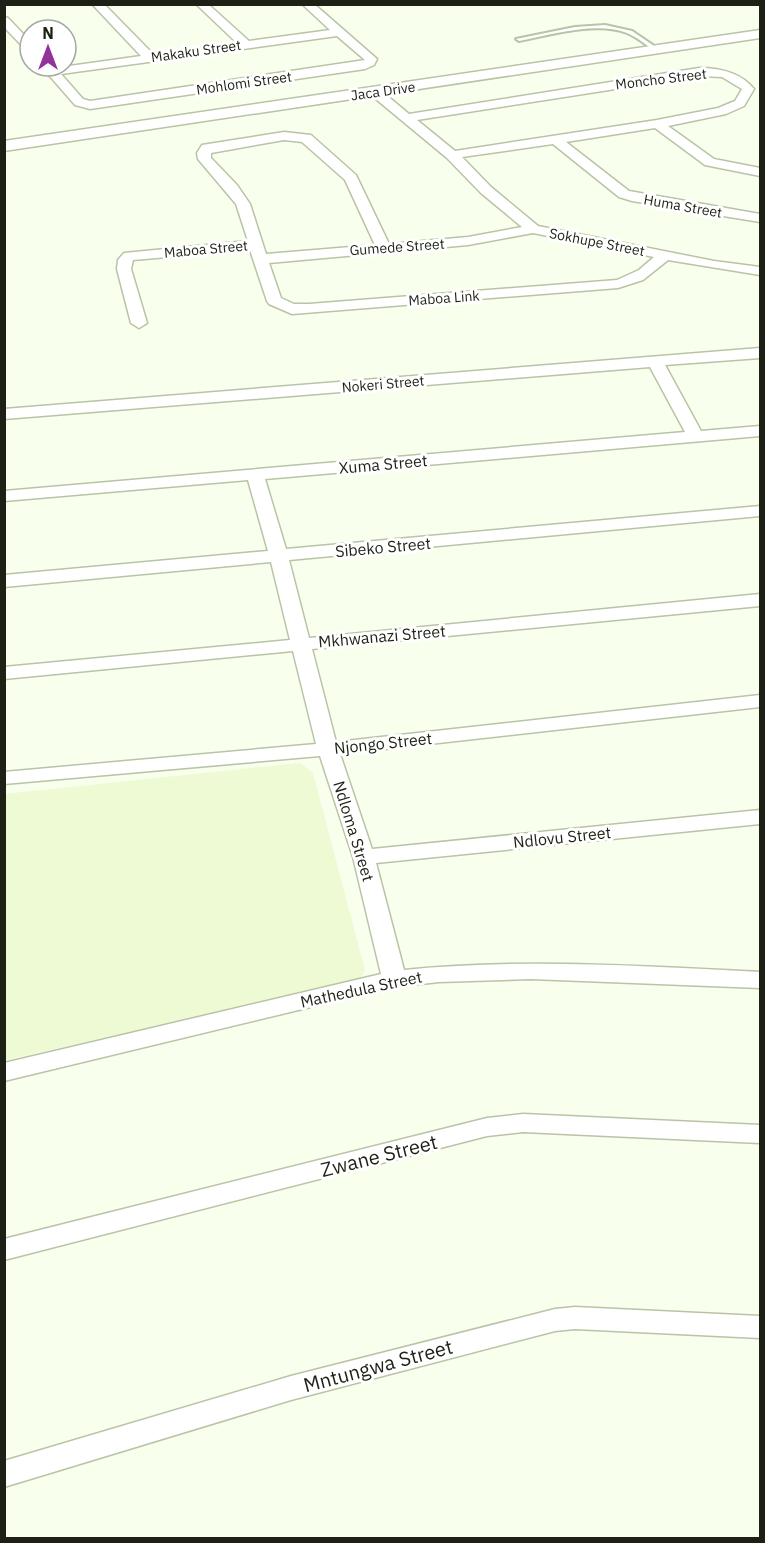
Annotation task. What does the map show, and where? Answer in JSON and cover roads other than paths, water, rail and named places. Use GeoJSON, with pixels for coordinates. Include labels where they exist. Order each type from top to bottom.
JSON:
{"type":"FeatureCollection","features":[{"type":"Feature","properties":{"kind":"street"},"geometry":{"type":"LineString","coordinates":[[97,4],[150,58]]}},
{"type":"Feature","properties":{"kind":"street"},"geometry":{"type":"LineString","coordinates":[[201,4],[245,44]]}},
{"type":"Feature","properties":{"kind":"street","name":"Mohlomi Street"},"geometry":{"type":"LineString","coordinates":[[58,78],[79,102],[96,104],[334,70],[365,65],[370,62],[371,59],[307,4]]}},
{"type":"Feature","properties":{"kind":"street"},"geometry":{"type":"LineString","coordinates":[[4,20],[18,35]]}},
{"type":"Feature","properties":{"kind":"street","name":"Makaku Street"},"geometry":{"type":"LineString","coordinates":[[78,66],[339,33]]}},
{"type":"Feature","properties":{"kind":"street","name":"Jaca Drive"},"geometry":{"type":"LineString","coordinates":[[4,146],[760,34]]}},
{"type":"Feature","properties":{"kind":"street","name":"Moncho Street"},"geometry":{"type":"LineString","coordinates":[[405,118],[699,72],[735,77],[748,89],[745,97],[732,107],[657,124],[452,155]]}},
{"type":"Feature","properties":{"kind":"street","name":"Sokhupe Street"},"geometry":{"type":"LineString","coordinates":[[375,92],[452,155],[486,190],[533,229],[760,271]]}},
{"type":"Feature","properties":{"kind":"street"},"geometry":{"type":"LineString","coordinates":[[657,124],[710,162],[760,172]]}},
{"type":"Feature","properties":{"kind":"street","name":"Maboa Street"},"geometry":{"type":"LineString","coordinates":[[139,323],[124,269],[125,260],[129,256],[258,252],[243,204],[232,188],[205,159],[204,153],[207,148],[293,136],[306,138],[351,178],[384,249]]}},
{"type":"Feature","properties":{"kind":"street","name":"Huma Street"},"geometry":{"type":"LineString","coordinates":[[554,138],[624,194],[760,218]]}},
{"type":"Feature","properties":{"kind":"street","name":"Gumede Street"},"geometry":{"type":"LineString","coordinates":[[258,252],[384,249],[468,242],[533,229]]}},
{"type":"Feature","properties":{"kind":"street","name":"Maboa Link"},"geometry":{"type":"LineString","coordinates":[[258,252],[274,301],[292,309],[618,284],[637,279],[648,272],[665,255]]}},
{"type":"Feature","properties":{"kind":"street","name":"Nokeri Street"},"geometry":{"type":"LineString","coordinates":[[4,414],[760,353]]}},
{"type":"Feature","properties":{"kind":"street"},"geometry":{"type":"LineString","coordinates":[[656,362],[696,437]]}},
{"type":"Feature","properties":{"kind":"street","name":"Xuma Street"},"geometry":{"type":"LineString","coordinates":[[4,496],[760,431]]}},
{"type":"Feature","properties":{"kind":"street","name":"Ndloma Street"},"geometry":{"type":"LineString","coordinates":[[255,475],[279,557],[328,749],[364,858],[394,979]]}},
{"type":"Feature","properties":{"kind":"street","name":"Sibeko Street"},"geometry":{"type":"LineString","coordinates":[[4,581],[760,511]]}},
{"type":"Feature","properties":{"kind":"street","name":"Mkhwanazi Street"},"geometry":{"type":"LineString","coordinates":[[4,673],[760,600]]}},
{"type":"Feature","properties":{"kind":"street","name":"Njongo Street"},"geometry":{"type":"LineString","coordinates":[[4,778],[328,749],[760,702]]}},
{"type":"Feature","properties":{"kind":"street","name":"Ndlovu Street"},"geometry":{"type":"LineString","coordinates":[[364,858],[760,817]]}},
{"type":"Feature","properties":{"kind":"street","name":"Mathedula Street"},"geometry":{"type":"LineString","coordinates":[[4,1072],[394,979],[441,973],[511,971],[760,980]]}},
{"type":"Feature","properties":{"kind":"street","name":"Zwane Street"},"geometry":{"type":"LineString","coordinates":[[4,1250],[487,1127],[523,1124],[760,1134]]}},
{"type":"Feature","properties":{"kind":"street","name":"Mntungwa Street"},"geometry":{"type":"LineString","coordinates":[[4,1474],[291,1388],[555,1320],[575,1318],[760,1328]]}},
{"type":"Feature","properties":{"kind":"lane"},"geometry":{"type":"LineString","coordinates":[[519,39],[574,30],[612,28],[629,32],[657,50]]}}]}
